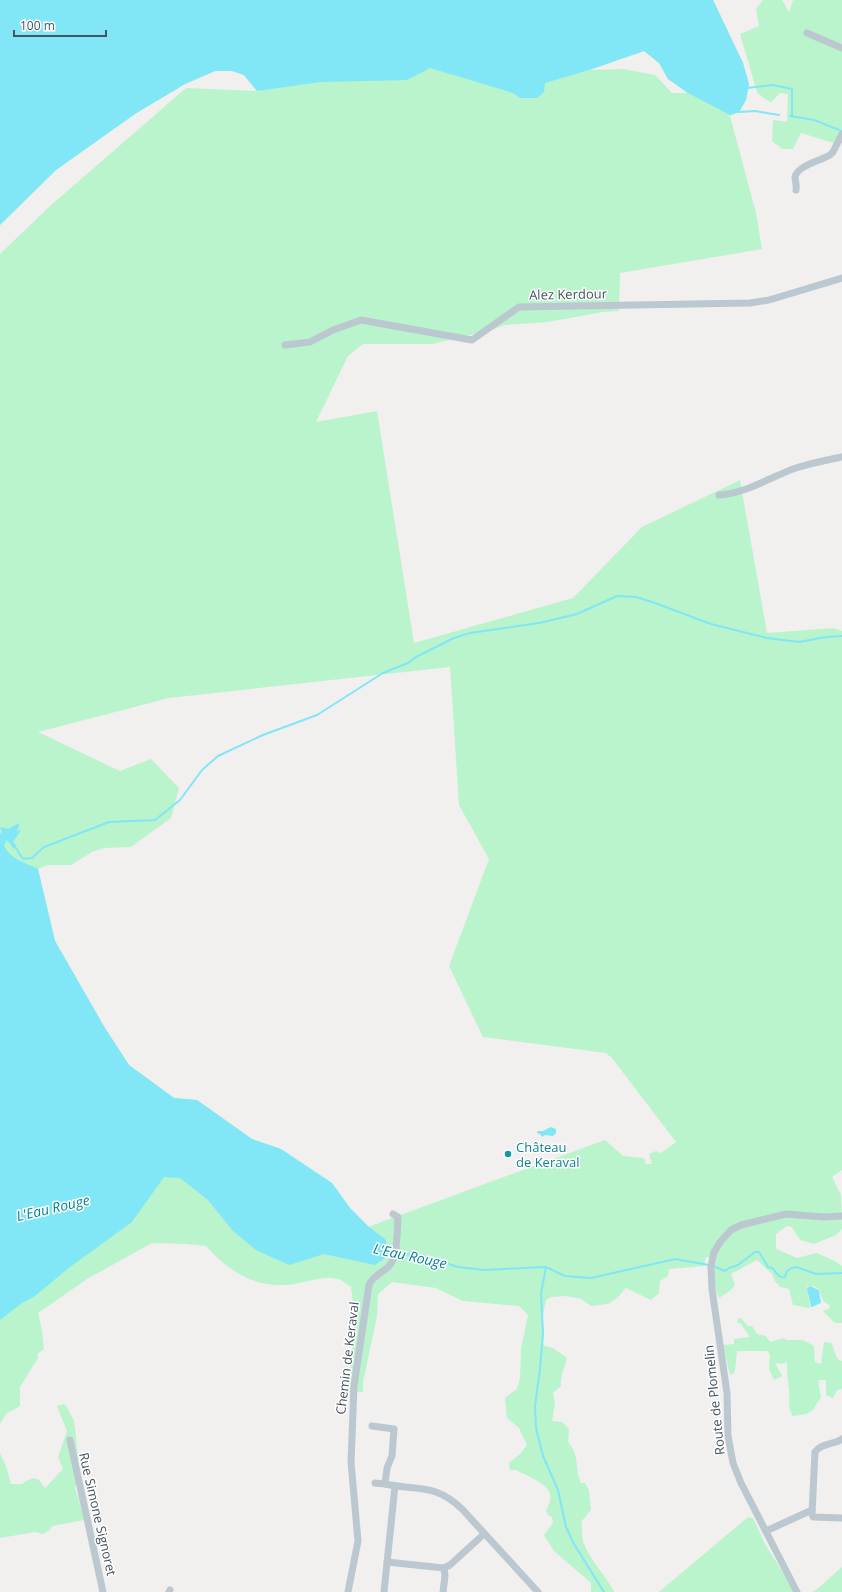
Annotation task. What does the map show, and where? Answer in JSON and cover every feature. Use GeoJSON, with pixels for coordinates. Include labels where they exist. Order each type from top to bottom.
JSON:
{"type":"FeatureCollection","features":[{"type":"Feature","properties":{"kind":"street"},"geometry":{"type":"LineString","coordinates":[[807,33],[842,48]]}},
{"type":"Feature","properties":{"kind":"street"},"geometry":{"type":"LineString","coordinates":[[796,190],[795,179],[797,172],[803,167],[830,155],[842,134]]}},
{"type":"Feature","properties":{"kind":"street","name":"Alez Kerdour"},"geometry":{"type":"LineString","coordinates":[[285,345],[310,342],[333,330],[361,320],[472,340],[519,307],[750,303],[769,300],[842,278]]}},
{"type":"Feature","properties":{"kind":"street"},"geometry":{"type":"LineString","coordinates":[[720,495],[753,487],[796,468],[842,457]]}},
{"type":"Feature","properties":{"kind":"street","name":"Chemin de Keraval"},"geometry":{"type":"LineString","coordinates":[[348,1592],[358,1541],[351,1462],[356,1370],[369,1285],[376,1275],[389,1266],[394,1257],[398,1217],[393,1214]]}},
{"type":"Feature","properties":{"kind":"street","name":"Route de Plomelin"},"geometry":{"type":"LineString","coordinates":[[797,1592],[741,1483],[730,1453],[727,1393],[712,1289],[711,1265],[714,1252],[721,1241],[731,1230],[741,1225],[786,1214],[824,1217],[842,1216]]}},
{"type":"Feature","properties":{"kind":"street"},"geometry":{"type":"LineString","coordinates":[[372,1426],[394,1429],[392,1456],[387,1468],[385,1484]]}},
{"type":"Feature","properties":{"kind":"street"},"geometry":{"type":"LineString","coordinates":[[842,1439],[836,1443],[821,1446],[815,1452],[812,1510],[813,1517],[842,1518]]}},
{"type":"Feature","properties":{"kind":"street","name":"Rue Simone Signoret"},"geometry":{"type":"LineString","coordinates":[[70,1440],[104,1592]]}},
{"type":"Feature","properties":{"kind":"street"},"geometry":{"type":"LineString","coordinates":[[375,1483],[430,1490],[441,1493],[462,1509],[538,1592]]}},
{"type":"Feature","properties":{"kind":"street"},"geometry":{"type":"LineString","coordinates":[[384,1592],[395,1486]]}},
{"type":"Feature","properties":{"kind":"street"},"geometry":{"type":"LineString","coordinates":[[766,1531],[812,1510]]}},
{"type":"Feature","properties":{"kind":"street"},"geometry":{"type":"LineString","coordinates":[[387,1562],[444,1568],[450,1565],[484,1534]]}},
{"type":"Feature","properties":{"kind":"street"},"geometry":{"type":"LineString","coordinates":[[443,1592],[445,1574],[444,1568]]}},
{"type":"Feature","properties":{"kind":"green space"},"geometry":{"type":"Polygon","coordinates":[[[0,0],[713,0],[743,63],[749,84],[746,100],[739,112],[730,116],[756,213],[762,249],[620,273],[619,311],[603,312],[548,322],[505,325],[491,330],[432,344],[363,344],[348,356],[316,422],[377,411],[414,643],[573,598],[642,527],[740,480],[767,633],[834,628],[842,631],[842,1170],[832,1177],[841,1195],[842,1229],[836,1235],[814,1244],[800,1240],[792,1227],[787,1226],[776,1234],[776,1249],[797,1258],[817,1253],[835,1261],[842,1266],[842,1323],[835,1323],[823,1311],[830,1308],[829,1305],[823,1301],[819,1289],[813,1286],[807,1286],[810,1308],[793,1305],[789,1289],[780,1287],[774,1280],[773,1275],[757,1260],[731,1274],[735,1285],[731,1290],[719,1298],[714,1279],[717,1259],[706,1257],[704,1266],[669,1269],[668,1276],[660,1281],[659,1293],[651,1300],[626,1288],[617,1298],[608,1304],[591,1306],[581,1299],[566,1296],[551,1297],[546,1300],[542,1319],[544,1332],[543,1343],[545,1346],[553,1348],[567,1358],[562,1375],[561,1386],[553,1393],[555,1403],[552,1421],[562,1422],[569,1429],[568,1442],[576,1457],[578,1475],[581,1483],[585,1483],[589,1490],[591,1510],[581,1522],[583,1542],[587,1551],[614,1592],[591,1592],[591,1583],[554,1551],[544,1535],[553,1523],[552,1517],[548,1515],[546,1511],[550,1498],[548,1489],[540,1482],[517,1470],[510,1470],[509,1463],[520,1454],[527,1445],[519,1428],[507,1418],[505,1398],[517,1389],[520,1378],[521,1349],[528,1315],[519,1306],[463,1301],[436,1288],[392,1282],[378,1294],[377,1316],[363,1382],[363,1392],[348,1392],[355,1319],[351,1287],[341,1280],[334,1278],[286,1285],[263,1283],[252,1280],[232,1269],[214,1255],[206,1246],[152,1243],[87,1279],[38,1313],[44,1349],[37,1354],[38,1358],[20,1387],[20,1406],[6,1414],[0,1424],[0,254],[50,206],[186,88],[257,91],[244,75],[232,71],[215,71],[185,84],[135,114],[56,170],[0,225],[0,0]],[[644,51],[590,70],[624,69],[655,75],[672,93],[688,93],[668,79],[659,63],[644,51]],[[450,667],[169,698],[38,732],[120,771],[151,759],[179,788],[171,818],[131,847],[104,848],[92,852],[71,865],[48,865],[38,869],[55,941],[105,1028],[129,1065],[174,1098],[197,1100],[252,1139],[281,1149],[332,1183],[350,1208],[368,1227],[605,1140],[623,1156],[644,1158],[646,1164],[652,1164],[649,1154],[656,1151],[661,1153],[676,1142],[612,1058],[606,1053],[483,1037],[449,966],[489,859],[459,805],[450,667]]]}},
{"type":"Feature","properties":{"kind":"green space"},"geometry":{"type":"Polygon","coordinates":[[[763,0],[782,0],[789,12],[793,0],[842,0],[842,141],[840,145],[801,133],[793,149],[782,149],[772,141],[773,120],[787,122],[788,94],[780,93],[771,102],[757,92],[740,34],[759,26],[756,9],[763,0]]]}},
{"type":"Feature","properties":{"kind":"green space"},"geometry":{"type":"Polygon","coordinates":[[[739,1318],[741,1318],[748,1326],[752,1326],[757,1334],[766,1336],[770,1342],[784,1338],[786,1340],[803,1340],[814,1346],[815,1362],[821,1364],[824,1342],[831,1343],[837,1357],[842,1361],[842,1389],[837,1390],[833,1398],[826,1395],[826,1380],[818,1380],[821,1397],[813,1410],[806,1414],[793,1416],[789,1407],[787,1362],[782,1364],[775,1363],[782,1376],[774,1380],[769,1369],[770,1354],[767,1351],[737,1351],[735,1371],[730,1375],[723,1345],[734,1344],[734,1339],[750,1337],[741,1324],[737,1322],[739,1318]]]}},
{"type":"Feature","properties":{"kind":"green space"},"geometry":{"type":"Polygon","coordinates":[[[65,1404],[74,1421],[80,1477],[75,1488],[85,1520],[52,1526],[50,1530],[43,1534],[35,1532],[0,1538],[0,1453],[7,1469],[11,1484],[22,1484],[34,1478],[39,1480],[45,1488],[63,1469],[58,1457],[67,1431],[57,1406],[65,1404]]]}},
{"type":"Feature","properties":{"kind":"green space"},"geometry":{"type":"Polygon","coordinates":[[[748,1517],[753,1518],[765,1544],[795,1592],[659,1592],[748,1517]]]}},
{"type":"Feature","properties":{"kind":"green space"},"geometry":{"type":"Polygon","coordinates":[[[842,1567],[842,1592],[812,1592],[816,1590],[842,1567]]]}},
{"type":"Feature","properties":{"kind":"water"},"geometry":{"type":"Polygon","coordinates":[[[0,0],[713,0],[743,63],[749,84],[746,100],[739,112],[730,115],[688,93],[668,79],[659,63],[644,51],[545,83],[544,92],[537,98],[520,98],[513,93],[430,68],[407,80],[320,82],[257,91],[244,75],[232,71],[215,71],[185,84],[135,114],[56,170],[0,225],[0,0]]]}},
{"type":"Feature","properties":{"kind":"water"},"geometry":{"type":"Polygon","coordinates":[[[19,823],[19,827],[16,831],[21,830],[13,842],[16,845],[14,849],[7,840],[4,845],[10,854],[18,860],[38,869],[55,941],[105,1028],[129,1065],[174,1098],[197,1100],[252,1139],[281,1149],[332,1183],[350,1208],[369,1227],[385,1239],[390,1253],[388,1256],[375,1265],[324,1254],[289,1265],[256,1250],[233,1231],[208,1200],[180,1178],[164,1177],[132,1222],[70,1267],[35,1296],[22,1303],[0,1320],[0,834],[2,832],[0,827],[8,829],[19,823]]]}},
{"type":"Feature","properties":{"kind":"water"},"geometry":{"type":"Polygon","coordinates":[[[551,1127],[556,1129],[556,1133],[553,1136],[545,1135],[542,1137],[537,1133],[537,1131],[543,1131],[551,1127]]]}},
{"type":"Feature","properties":{"kind":"water"},"geometry":{"type":"Polygon","coordinates":[[[810,1286],[819,1290],[821,1303],[812,1307],[807,1288],[810,1286]]]}},
{"type":"Feature","properties":{"kind":"waterway"},"geometry":{"type":"LineString","coordinates":[[747,88],[773,85],[792,89],[792,116]]}},
{"type":"Feature","properties":{"kind":"waterway"},"geometry":{"type":"LineString","coordinates":[[737,111],[755,111],[779,115]]}},
{"type":"Feature","properties":{"kind":"waterway"},"geometry":{"type":"LineString","coordinates":[[790,116],[814,120],[842,131]]}},
{"type":"Feature","properties":{"kind":"waterway"},"geometry":{"type":"LineString","coordinates":[[14,845],[23,859],[32,858],[44,847],[109,822],[155,820],[180,800],[202,770],[218,756],[263,735],[317,715],[383,673],[408,663],[416,657],[454,638],[470,633],[539,623],[577,614],[617,596],[636,597],[711,624],[767,638],[799,642],[826,637],[842,636]]}},
{"type":"Feature","properties":{"kind":"waterway","name":"L'Eau Rouge"},"geometry":{"type":"LineString","coordinates":[[713,1266],[725,1271],[738,1265],[755,1252],[759,1252],[768,1267],[772,1268],[781,1277],[785,1277],[787,1271],[796,1267],[816,1274],[842,1273]]}},
{"type":"Feature","properties":{"kind":"waterway","name":"L'Eau Rouge"},"geometry":{"type":"LineString","coordinates":[[397,1253],[427,1257],[458,1267],[484,1270],[546,1267],[565,1276],[591,1278],[675,1259],[709,1265]]}},
{"type":"Feature","properties":{"kind":"waterway"},"geometry":{"type":"LineString","coordinates":[[546,1267],[541,1294],[543,1333],[535,1406],[536,1428],[543,1456],[558,1490],[566,1527],[574,1544],[604,1592]]}},
{"type":"Feature","properties":{"kind":"place","name":"Château de Keraval"},"geometry":{"type":"Point","coordinates":[508,1154]}}]}
